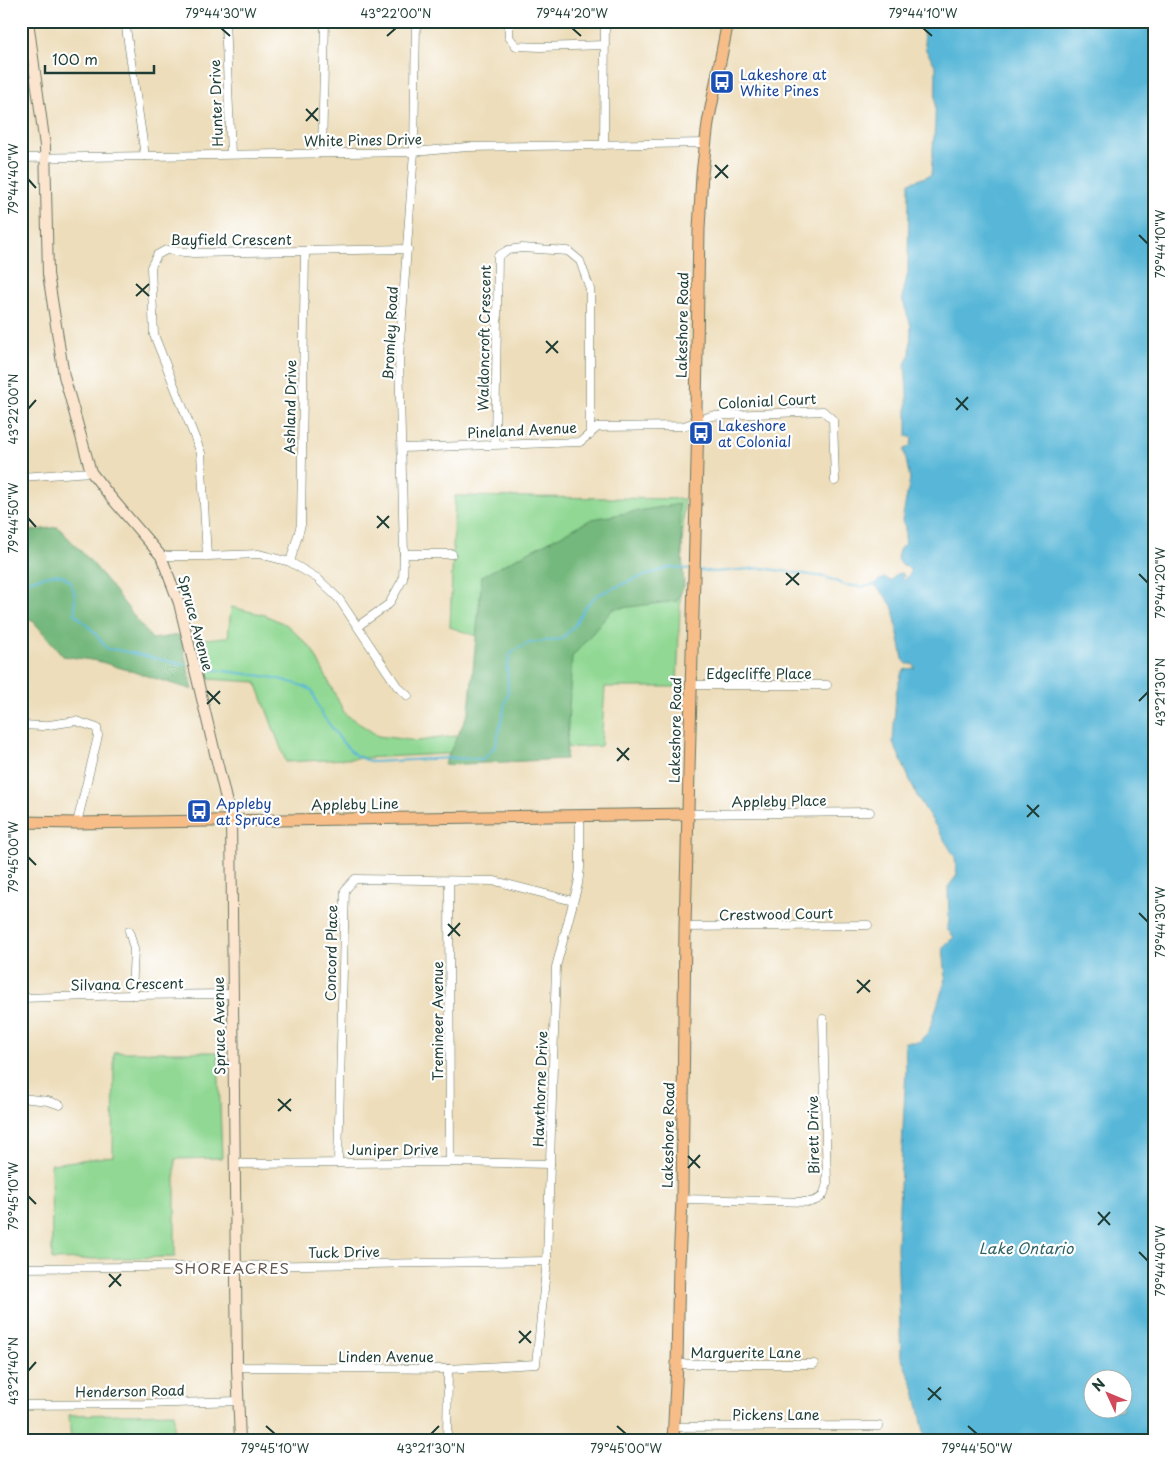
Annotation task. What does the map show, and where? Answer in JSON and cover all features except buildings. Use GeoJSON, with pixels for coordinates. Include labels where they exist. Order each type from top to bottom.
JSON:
{"type":"FeatureCollection","features":[{"type":"Feature","properties":{"kind":"main road","name":"Lakeshore Road"},"geometry":{"type":"LineString","coordinates":[[673,1441],[682,1199],[685,927],[698,421],[696,409],[699,220],[705,144],[712,94],[728,21]]}},
{"type":"Feature","properties":{"kind":"main road","name":"Appleby Line"},"geometry":{"type":"LineString","coordinates":[[21,822],[77,823],[689,814]]}},
{"type":"Feature","properties":{"kind":"street","name":"Spruce Avenue"},"geometry":{"type":"LineString","coordinates":[[28,21],[46,158],[48,274],[64,376],[91,472],[162,556],[179,603],[231,820],[237,1367],[240,1441]]}},
{"type":"Feature","properties":{"kind":"street"},"geometry":{"type":"LineString","coordinates":[[125,21],[145,156]]}},
{"type":"Feature","properties":{"kind":"street","name":"Hunter Drive"},"geometry":{"type":"LineString","coordinates":[[225,21],[230,154]]}},
{"type":"Feature","properties":{"kind":"street"},"geometry":{"type":"LineString","coordinates":[[322,153],[325,21]]}},
{"type":"Feature","properties":{"kind":"street","name":"Bromley Road"},"geometry":{"type":"LineString","coordinates":[[358,626],[390,604],[403,579],[399,356],[414,152],[416,21]]}},
{"type":"Feature","properties":{"kind":"street"},"geometry":{"type":"LineString","coordinates":[[509,21],[509,37],[516,46],[604,45]]}},
{"type":"Feature","properties":{"kind":"street"},"geometry":{"type":"LineString","coordinates":[[604,145],[605,21]]}},
{"type":"Feature","properties":{"kind":"street","name":"White Pines Drive"},"geometry":{"type":"LineString","coordinates":[[21,158],[414,152],[467,147],[705,144]]}},
{"type":"Feature","properties":{"kind":"street","name":"Waldoncroft Crescent"},"geometry":{"type":"LineString","coordinates":[[495,444],[498,256],[508,250],[522,248],[568,250],[580,261],[590,290],[590,435]]}},
{"type":"Feature","properties":{"kind":"street","name":"Bayfield Crescent"},"geometry":{"type":"LineString","coordinates":[[207,556],[201,453],[154,335],[151,266],[156,255],[166,250],[193,253],[408,249]]}},
{"type":"Feature","properties":{"kind":"street","name":"Ashland Drive"},"geometry":{"type":"LineString","coordinates":[[290,562],[301,525],[305,252]]}},
{"type":"Feature","properties":{"kind":"street","name":"Colonial Court"},"geometry":{"type":"LineString","coordinates":[[698,421],[711,416],[823,411],[833,420],[835,481]]}},
{"type":"Feature","properties":{"kind":"street","name":"Pineland Avenue"},"geometry":{"type":"LineString","coordinates":[[402,448],[580,442],[598,427],[684,426],[698,421]]}},
{"type":"Feature","properties":{"kind":"street"},"geometry":{"type":"LineString","coordinates":[[21,476],[91,472]]}},
{"type":"Feature","properties":{"kind":"street"},"geometry":{"type":"LineString","coordinates":[[162,556],[259,554],[290,562],[317,578],[338,599],[397,686],[408,696]]}},
{"type":"Feature","properties":{"kind":"street"},"geometry":{"type":"LineString","coordinates":[[404,554],[452,554]]}},
{"type":"Feature","properties":{"kind":"street","name":"Edgecliffe Place"},"geometry":{"type":"LineString","coordinates":[[692,685],[827,685]]}},
{"type":"Feature","properties":{"kind":"street"},"geometry":{"type":"LineString","coordinates":[[21,725],[42,726],[76,721],[97,728],[98,736],[77,823]]}},
{"type":"Feature","properties":{"kind":"street","name":"Appleby Place"},"geometry":{"type":"LineString","coordinates":[[689,814],[870,812]]}},
{"type":"Feature","properties":{"kind":"street","name":"Hawthorne Drive"},"geometry":{"type":"LineString","coordinates":[[536,1364],[547,1261],[556,967],[579,876],[580,816]]}},
{"type":"Feature","properties":{"kind":"street","name":"Concord Place"},"geometry":{"type":"LineString","coordinates":[[338,1162],[344,890],[355,879],[495,881],[574,901]]}},
{"type":"Feature","properties":{"kind":"street","name":"Tremineer Avenue"},"geometry":{"type":"LineString","coordinates":[[449,881],[450,1162]]}},
{"type":"Feature","properties":{"kind":"street","name":"Crestwood Court"},"geometry":{"type":"LineString","coordinates":[[685,927],[868,926]]}},
{"type":"Feature","properties":{"kind":"street"},"geometry":{"type":"LineString","coordinates":[[129,931],[134,949],[132,995]]}},
{"type":"Feature","properties":{"kind":"street","name":"Silvana Crescent"},"geometry":{"type":"LineString","coordinates":[[21,998],[232,994]]}},
{"type":"Feature","properties":{"kind":"street","name":"Birett Drive"},"geometry":{"type":"LineString","coordinates":[[682,1199],[810,1202],[818,1200],[824,1195],[827,1183],[823,1019]]}},
{"type":"Feature","properties":{"kind":"street"},"geometry":{"type":"LineString","coordinates":[[21,1098],[48,1101],[60,1105]]}},
{"type":"Feature","properties":{"kind":"street","name":"Juniper Drive"},"geometry":{"type":"LineString","coordinates":[[235,1164],[450,1162],[550,1164]]}},
{"type":"Feature","properties":{"kind":"street","name":"Tuck Drive"},"geometry":{"type":"LineString","coordinates":[[21,1268],[547,1261]]}},
{"type":"Feature","properties":{"kind":"street","name":"Linden Avenue"},"geometry":{"type":"LineString","coordinates":[[237,1367],[448,1368],[536,1364]]}},
{"type":"Feature","properties":{"kind":"street","name":"Marguerite Lane"},"geometry":{"type":"LineString","coordinates":[[677,1364],[814,1364]]}},
{"type":"Feature","properties":{"kind":"street"},"geometry":{"type":"LineString","coordinates":[[447,1441],[448,1368]]}},
{"type":"Feature","properties":{"kind":"street","name":"Henderson Road"},"geometry":{"type":"LineString","coordinates":[[21,1405],[238,1401]]}},
{"type":"Feature","properties":{"kind":"street","name":"Pickens Lane"},"geometry":{"type":"LineString","coordinates":[[673,1427],[879,1426]]}},
{"type":"Feature","properties":{"kind":"green space"},"geometry":{"type":"Polygon","coordinates":[[[455,496],[684,499],[677,687],[605,687],[601,746],[286,762],[256,682],[207,679],[203,639],[228,637],[231,607],[265,615],[287,625],[312,649],[345,714],[378,736],[418,741],[478,733],[499,644],[450,627],[455,496]]]}},
{"type":"Feature","properties":{"kind":"green space"},"geometry":{"type":"Polygon","coordinates":[[[679,504],[684,586],[677,601],[613,609],[572,657],[566,759],[444,765],[469,711],[482,576],[592,519],[679,504]]]}},
{"type":"Feature","properties":{"kind":"green space"},"geometry":{"type":"Polygon","coordinates":[[[58,527],[95,566],[152,639],[180,635],[193,690],[98,661],[63,656],[34,622],[21,615],[21,532],[58,527]]]}},
{"type":"Feature","properties":{"kind":"green space"},"geometry":{"type":"Polygon","coordinates":[[[114,1052],[218,1052],[222,1158],[175,1159],[175,1257],[52,1260],[51,1164],[113,1156],[114,1052]]]}},
{"type":"Feature","properties":{"kind":"green space"},"geometry":{"type":"Polygon","coordinates":[[[174,1413],[174,1441],[71,1441],[69,1415],[174,1413]]]}},
{"type":"Feature","properties":{"kind":"water","name":"Lake Ontario"},"geometry":{"type":"Polygon","coordinates":[[[921,21],[1154,21],[1154,1441],[926,1441],[915,1390],[901,1357],[897,1247],[906,1069],[905,1042],[919,1042],[929,1031],[946,978],[943,947],[954,937],[947,929],[949,922],[948,887],[957,875],[955,857],[917,796],[893,742],[896,693],[902,672],[906,669],[915,668],[913,664],[907,664],[903,659],[893,608],[885,595],[874,585],[885,578],[891,581],[896,574],[902,573],[904,575],[902,579],[905,580],[910,573],[910,569],[901,564],[897,559],[899,550],[905,543],[905,527],[902,521],[910,479],[904,450],[911,445],[912,438],[907,436],[905,364],[910,354],[911,326],[902,298],[908,272],[909,183],[931,175],[935,123],[936,67],[926,50],[921,21]]]}},
{"type":"Feature","properties":{"kind":"waterway"},"geometry":{"type":"LineString","coordinates":[[208,669],[274,678],[312,690],[321,713],[344,744],[355,755],[373,762],[450,758],[484,759],[496,745],[508,691],[507,665],[511,653],[529,643],[562,639],[574,626],[586,606],[597,595],[635,579],[671,567],[689,569]]}},
{"type":"Feature","properties":{"kind":"waterway"},"geometry":{"type":"LineString","coordinates":[[698,570],[716,572],[761,568],[825,577],[845,585],[862,587],[874,585]]}},
{"type":"Feature","properties":{"kind":"waterway"},"geometry":{"type":"LineString","coordinates":[[21,581],[56,574],[62,576],[71,582],[75,596],[75,614],[94,632],[107,649],[186,665]]}},
{"type":"Feature","properties":{"kind":"place","name":"Lakeshore at White Pines"},"geometry":{"type":"Point","coordinates":[722,82]}},
{"type":"Feature","properties":{"kind":"place","name":"Lakeshore at Colonial"},"geometry":{"type":"Point","coordinates":[701,433]}},
{"type":"Feature","properties":{"kind":"place","name":"Appleby at Spruce"},"geometry":{"type":"Point","coordinates":[199,811]}},
{"type":"Feature","properties":{"kind":"district","name":"SHOREACRES"},"geometry":{"type":"Point","coordinates":[232,1267]}}]}
